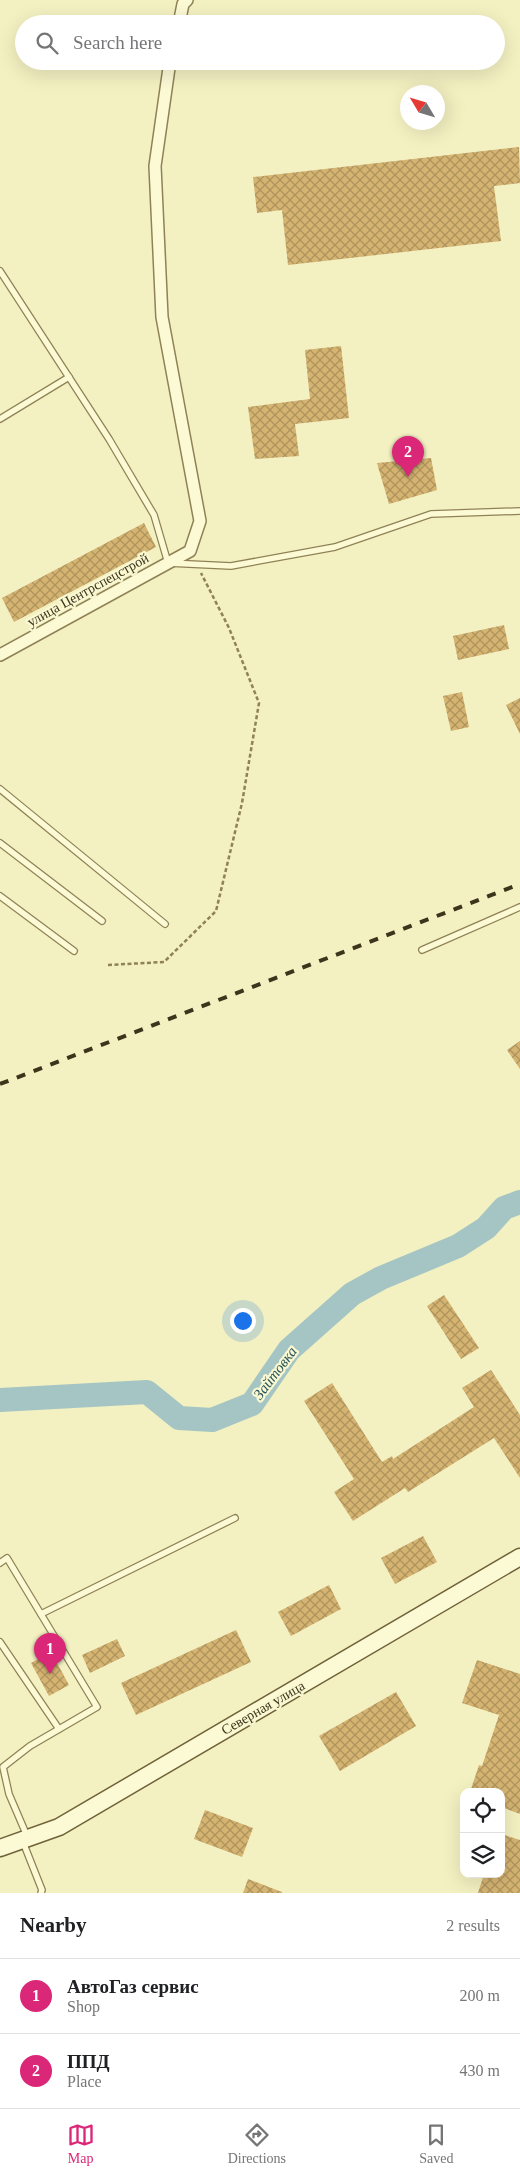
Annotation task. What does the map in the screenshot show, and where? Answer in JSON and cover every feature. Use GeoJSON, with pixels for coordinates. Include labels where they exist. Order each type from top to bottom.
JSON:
{"type":"FeatureCollection","features":[{"type":"Feature","properties":{"kind":"main road","name":"Северная улица"},"geometry":{"type":"LineString","coordinates":[[0,1848],[59,1828],[519,1560]]}},
{"type":"Feature","properties":{"kind":"street"},"geometry":{"type":"LineString","coordinates":[[180,15],[182,1]]}},
{"type":"Feature","properties":{"kind":"street","name":"улица Центрспецстрой"},"geometry":{"type":"LineString","coordinates":[[0,655],[190,551],[200,522],[162,317],[155,175],[168,70]]}},
{"type":"Feature","properties":{"kind":"lane"},"geometry":{"type":"LineString","coordinates":[[0,272],[109,439],[154,516],[168,563],[231,566],[336,547],[430,514],[520,511]]}},
{"type":"Feature","properties":{"kind":"lane"},"geometry":{"type":"LineString","coordinates":[[0,419],[69,377]]}},
{"type":"Feature","properties":{"kind":"lane"},"geometry":{"type":"LineString","coordinates":[[0,789],[165,924]]}},
{"type":"Feature","properties":{"kind":"lane"},"geometry":{"type":"LineString","coordinates":[[0,843],[102,922]]}},
{"type":"Feature","properties":{"kind":"lane"},"geometry":{"type":"LineString","coordinates":[[0,896],[74,951]]}},
{"type":"Feature","properties":{"kind":"lane"},"geometry":{"type":"LineString","coordinates":[[422,950],[520,907]]}},
{"type":"Feature","properties":{"kind":"lane"},"geometry":{"type":"LineString","coordinates":[[41,1614],[235,1518]]}},
{"type":"Feature","properties":{"kind":"lane"},"geometry":{"type":"LineString","coordinates":[[0,1563],[8,1558],[97,1707],[30,1746],[4,1767],[9,1794],[42,1890],[40,1893]]}},
{"type":"Feature","properties":{"kind":"lane"},"geometry":{"type":"LineString","coordinates":[[0,1642],[59,1729]]}},
{"type":"Feature","properties":{"kind":"path"},"geometry":{"type":"LineString","coordinates":[[108,964],[164,962],[216,911],[242,803],[260,702],[230,628],[197,565]]}},
{"type":"Feature","properties":{"kind":"building"},"geometry":{"type":"Polygon","coordinates":[[[519,147],[520,183],[494,186],[501,241],[288,265],[282,210],[257,213],[253,177],[519,147]]]}},
{"type":"Feature","properties":{"kind":"building"},"geometry":{"type":"Polygon","coordinates":[[[341,346],[349,418],[295,424],[299,456],[255,459],[248,407],[310,399],[305,350],[341,346]]]}},
{"type":"Feature","properties":{"kind":"building"},"geometry":{"type":"Polygon","coordinates":[[[431,458],[437,490],[389,504],[377,463],[431,458]]]}},
{"type":"Feature","properties":{"kind":"building"},"geometry":{"type":"Polygon","coordinates":[[[144,523],[156,547],[14,622],[2,598],[144,523]]]}},
{"type":"Feature","properties":{"kind":"building"},"geometry":{"type":"Polygon","coordinates":[[[504,625],[509,649],[458,660],[453,636],[504,625]]]}},
{"type":"Feature","properties":{"kind":"building"},"geometry":{"type":"Polygon","coordinates":[[[462,692],[469,727],[451,731],[443,696],[462,692]]]}},
{"type":"Feature","properties":{"kind":"building"},"geometry":{"type":"Polygon","coordinates":[[[520,698],[520,734],[506,705],[520,698]]]}},
{"type":"Feature","properties":{"kind":"building"},"geometry":{"type":"Polygon","coordinates":[[[520,1041],[520,1069],[507,1050],[520,1041]]]}},
{"type":"Feature","properties":{"kind":"building"},"geometry":{"type":"Polygon","coordinates":[[[444,1295],[479,1348],[461,1359],[427,1306],[444,1295]]]}},
{"type":"Feature","properties":{"kind":"building"},"geometry":{"type":"Polygon","coordinates":[[[491,1370],[520,1415],[520,1478],[494,1438],[408,1492],[405,1488],[353,1521],[334,1492],[354,1479],[304,1401],[332,1383],[382,1462],[392,1456],[393,1459],[474,1407],[462,1388],[491,1370]]]}},
{"type":"Feature","properties":{"kind":"building"},"geometry":{"type":"Polygon","coordinates":[[[423,1536],[437,1562],[395,1584],[381,1558],[423,1536]]]}},
{"type":"Feature","properties":{"kind":"building"},"geometry":{"type":"Polygon","coordinates":[[[329,1585],[341,1609],[291,1636],[278,1612],[329,1585]]]}},
{"type":"Feature","properties":{"kind":"building"},"geometry":{"type":"Polygon","coordinates":[[[236,1630],[251,1662],[136,1715],[121,1683],[236,1630]]]}},
{"type":"Feature","properties":{"kind":"building"},"geometry":{"type":"Polygon","coordinates":[[[117,1639],[125,1656],[90,1673],[82,1655],[117,1639]]]}},
{"type":"Feature","properties":{"kind":"building"},"geometry":{"type":"Polygon","coordinates":[[[51,1652],[69,1685],[49,1696],[31,1663],[51,1652]]]}},
{"type":"Feature","properties":{"kind":"building"},"geometry":{"type":"Polygon","coordinates":[[[477,1660],[520,1674],[520,1814],[505,1808],[505,1788],[471,1788],[479,1765],[482,1766],[499,1715],[462,1703],[477,1660]]]}},
{"type":"Feature","properties":{"kind":"building"},"geometry":{"type":"Polygon","coordinates":[[[396,1692],[416,1726],[340,1771],[319,1736],[396,1692]]]}},
{"type":"Feature","properties":{"kind":"building"},"geometry":{"type":"Polygon","coordinates":[[[205,1810],[253,1828],[242,1857],[194,1839],[205,1810]]]}},
{"type":"Feature","properties":{"kind":"building"},"geometry":{"type":"Polygon","coordinates":[[[505,1835],[520,1840],[520,1893],[478,1893],[483,1878],[505,1878],[505,1835]]]}},
{"type":"Feature","properties":{"kind":"building"},"geometry":{"type":"Polygon","coordinates":[[[248,1879],[282,1892],[282,1893],[243,1893],[248,1879]]]}},
{"type":"Feature","properties":{"kind":"waterway","name":"Зайтовка"},"geometry":{"type":"LineString","coordinates":[[0,1400],[147,1392],[179,1418],[212,1420],[252,1404],[289,1350],[352,1294],[381,1278],[458,1246],[486,1228],[504,1208],[520,1202]]}},
{"type":"Feature","properties":{"kind":"railway"},"geometry":{"type":"LineString","coordinates":[[0,1084],[520,884]]}},
{"type":"Feature","properties":{"kind":"place","name":"ППД"},"geometry":{"type":"Point","coordinates":[408,477]}},
{"type":"Feature","properties":{"kind":"place","name":"АвтоГаз сервис"},"geometry":{"type":"Point","coordinates":[50,1674]}}]}
